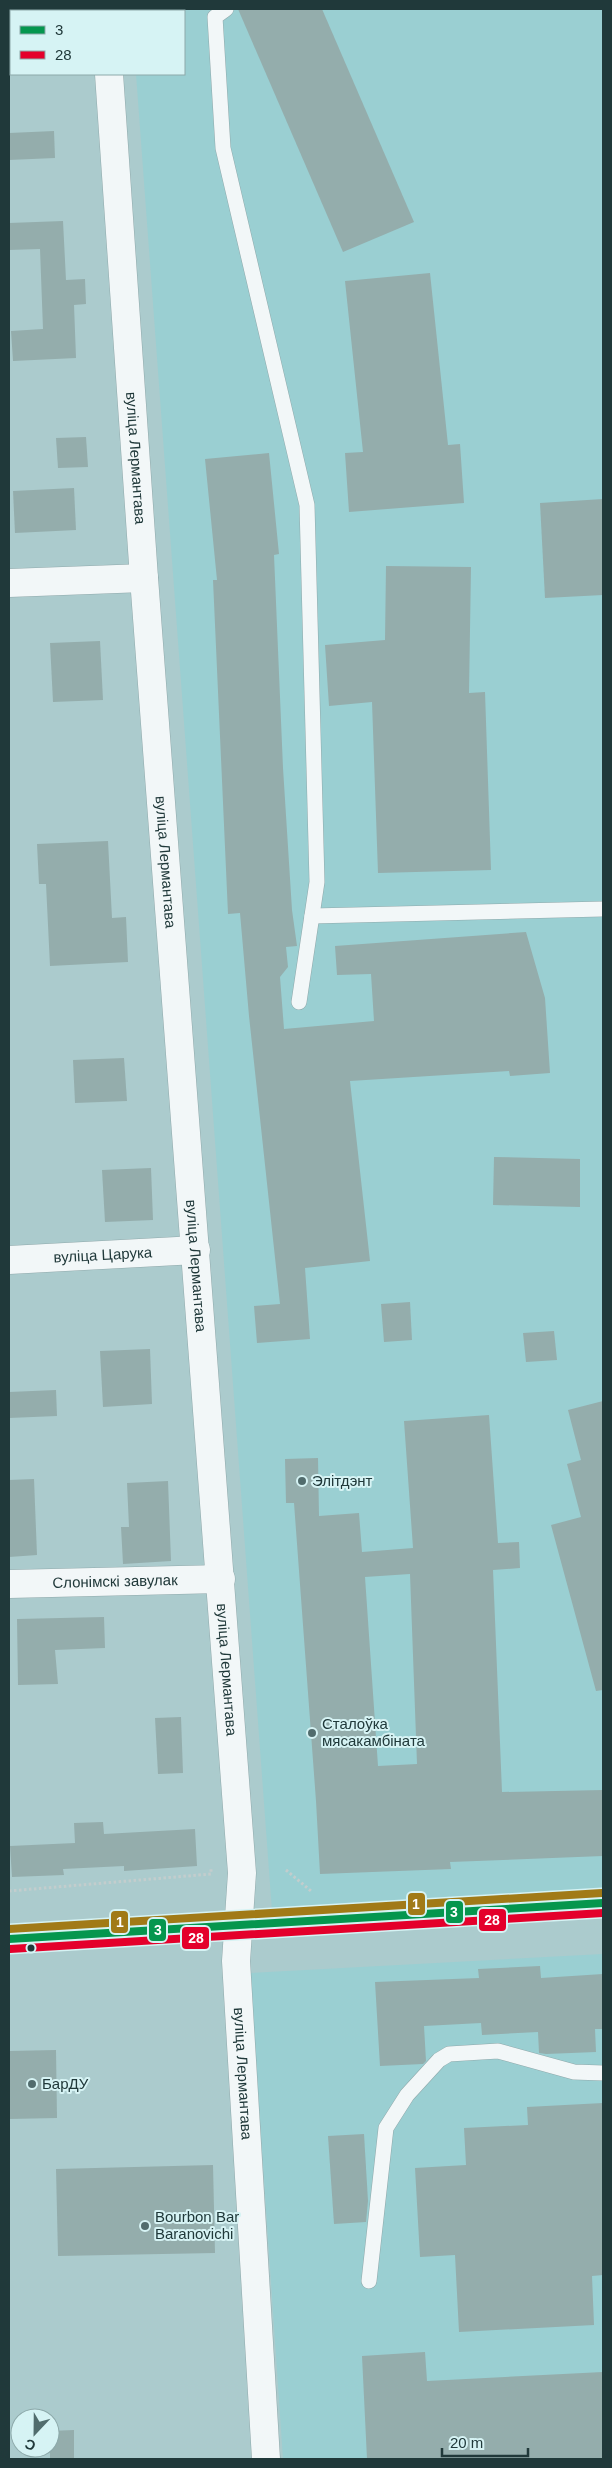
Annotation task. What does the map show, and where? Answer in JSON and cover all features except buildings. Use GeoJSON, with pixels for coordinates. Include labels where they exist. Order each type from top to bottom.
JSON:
{"type":"FeatureCollection","features":[{"type":"Feature","properties":{"kind":"street","name":"вуліца Лермантава"},"geometry":{"type":"LineString","coordinates":[[109,75],[144,578],[242,1873],[240,1926],[236,1961],[266,2459]]}},
{"type":"Feature","properties":{"kind":"street"},"geometry":{"type":"LineString","coordinates":[[9,583],[144,578]]}},
{"type":"Feature","properties":{"kind":"street","name":"вуліца Царука"},"geometry":{"type":"LineString","coordinates":[[9,1260],[196,1250]]}},
{"type":"Feature","properties":{"kind":"street","name":"Слонімскі завулак"},"geometry":{"type":"LineString","coordinates":[[9,1584],[221,1579]]}},
{"type":"Feature","properties":{"kind":"street"},"geometry":{"type":"LineString","coordinates":[[9,1939],[603,1903]]}},
{"type":"Feature","properties":{"kind":"lane"},"geometry":{"type":"LineString","coordinates":[[226,9],[215,17],[223,148],[307,505],[317,882],[299,1002]]}},
{"type":"Feature","properties":{"kind":"lane"},"geometry":{"type":"LineString","coordinates":[[312,916],[603,909]]}},
{"type":"Feature","properties":{"kind":"lane"},"geometry":{"type":"LineString","coordinates":[[369,2281],[386,2128],[407,2095],[439,2060],[449,2054],[498,2051],[574,2072],[603,2073]]}},
{"type":"Feature","properties":{"kind":"path"},"geometry":{"type":"LineString","coordinates":[[9,1890],[210,1874]]}},
{"type":"Feature","properties":{"kind":"shaded area"},"geometry":{"type":"Polygon","coordinates":[[[603,9],[603,1890],[272,1911],[136,75],[185,75],[185,10],[131,10],[603,9]]]}},
{"type":"Feature","properties":{"kind":"shaded area"},"geometry":{"type":"Polygon","coordinates":[[[603,1954],[603,2459],[283,2459],[250,1973],[603,1954]]]}},
{"type":"Feature","properties":{"kind":"transit line","name":"1"},"geometry":{"type":"LineString","coordinates":[[9,1929],[602,1893]]}},
{"type":"Feature","properties":{"kind":"transit line","name":"3"},"geometry":{"type":"LineString","coordinates":[[9,1939],[603,1903]]}},
{"type":"Feature","properties":{"kind":"transit line","name":"28"},"geometry":{"type":"LineString","coordinates":[[10,1949],[603,1913]]}},
{"type":"Feature","properties":{"kind":"place","name":"Элітдэнт"},"geometry":{"type":"Point","coordinates":[302,1481]}},
{"type":"Feature","properties":{"kind":"place","name":"Сталоўка мясакамбіната"},"geometry":{"type":"Point","coordinates":[312,1733]}},
{"type":"Feature","properties":{"kind":"place","name":"БарДУ"},"geometry":{"type":"Point","coordinates":[32,2084]}},
{"type":"Feature","properties":{"kind":"place","name":"Bourbon Bar Baranovichi"},"geometry":{"type":"Point","coordinates":[145,2226]}}]}
